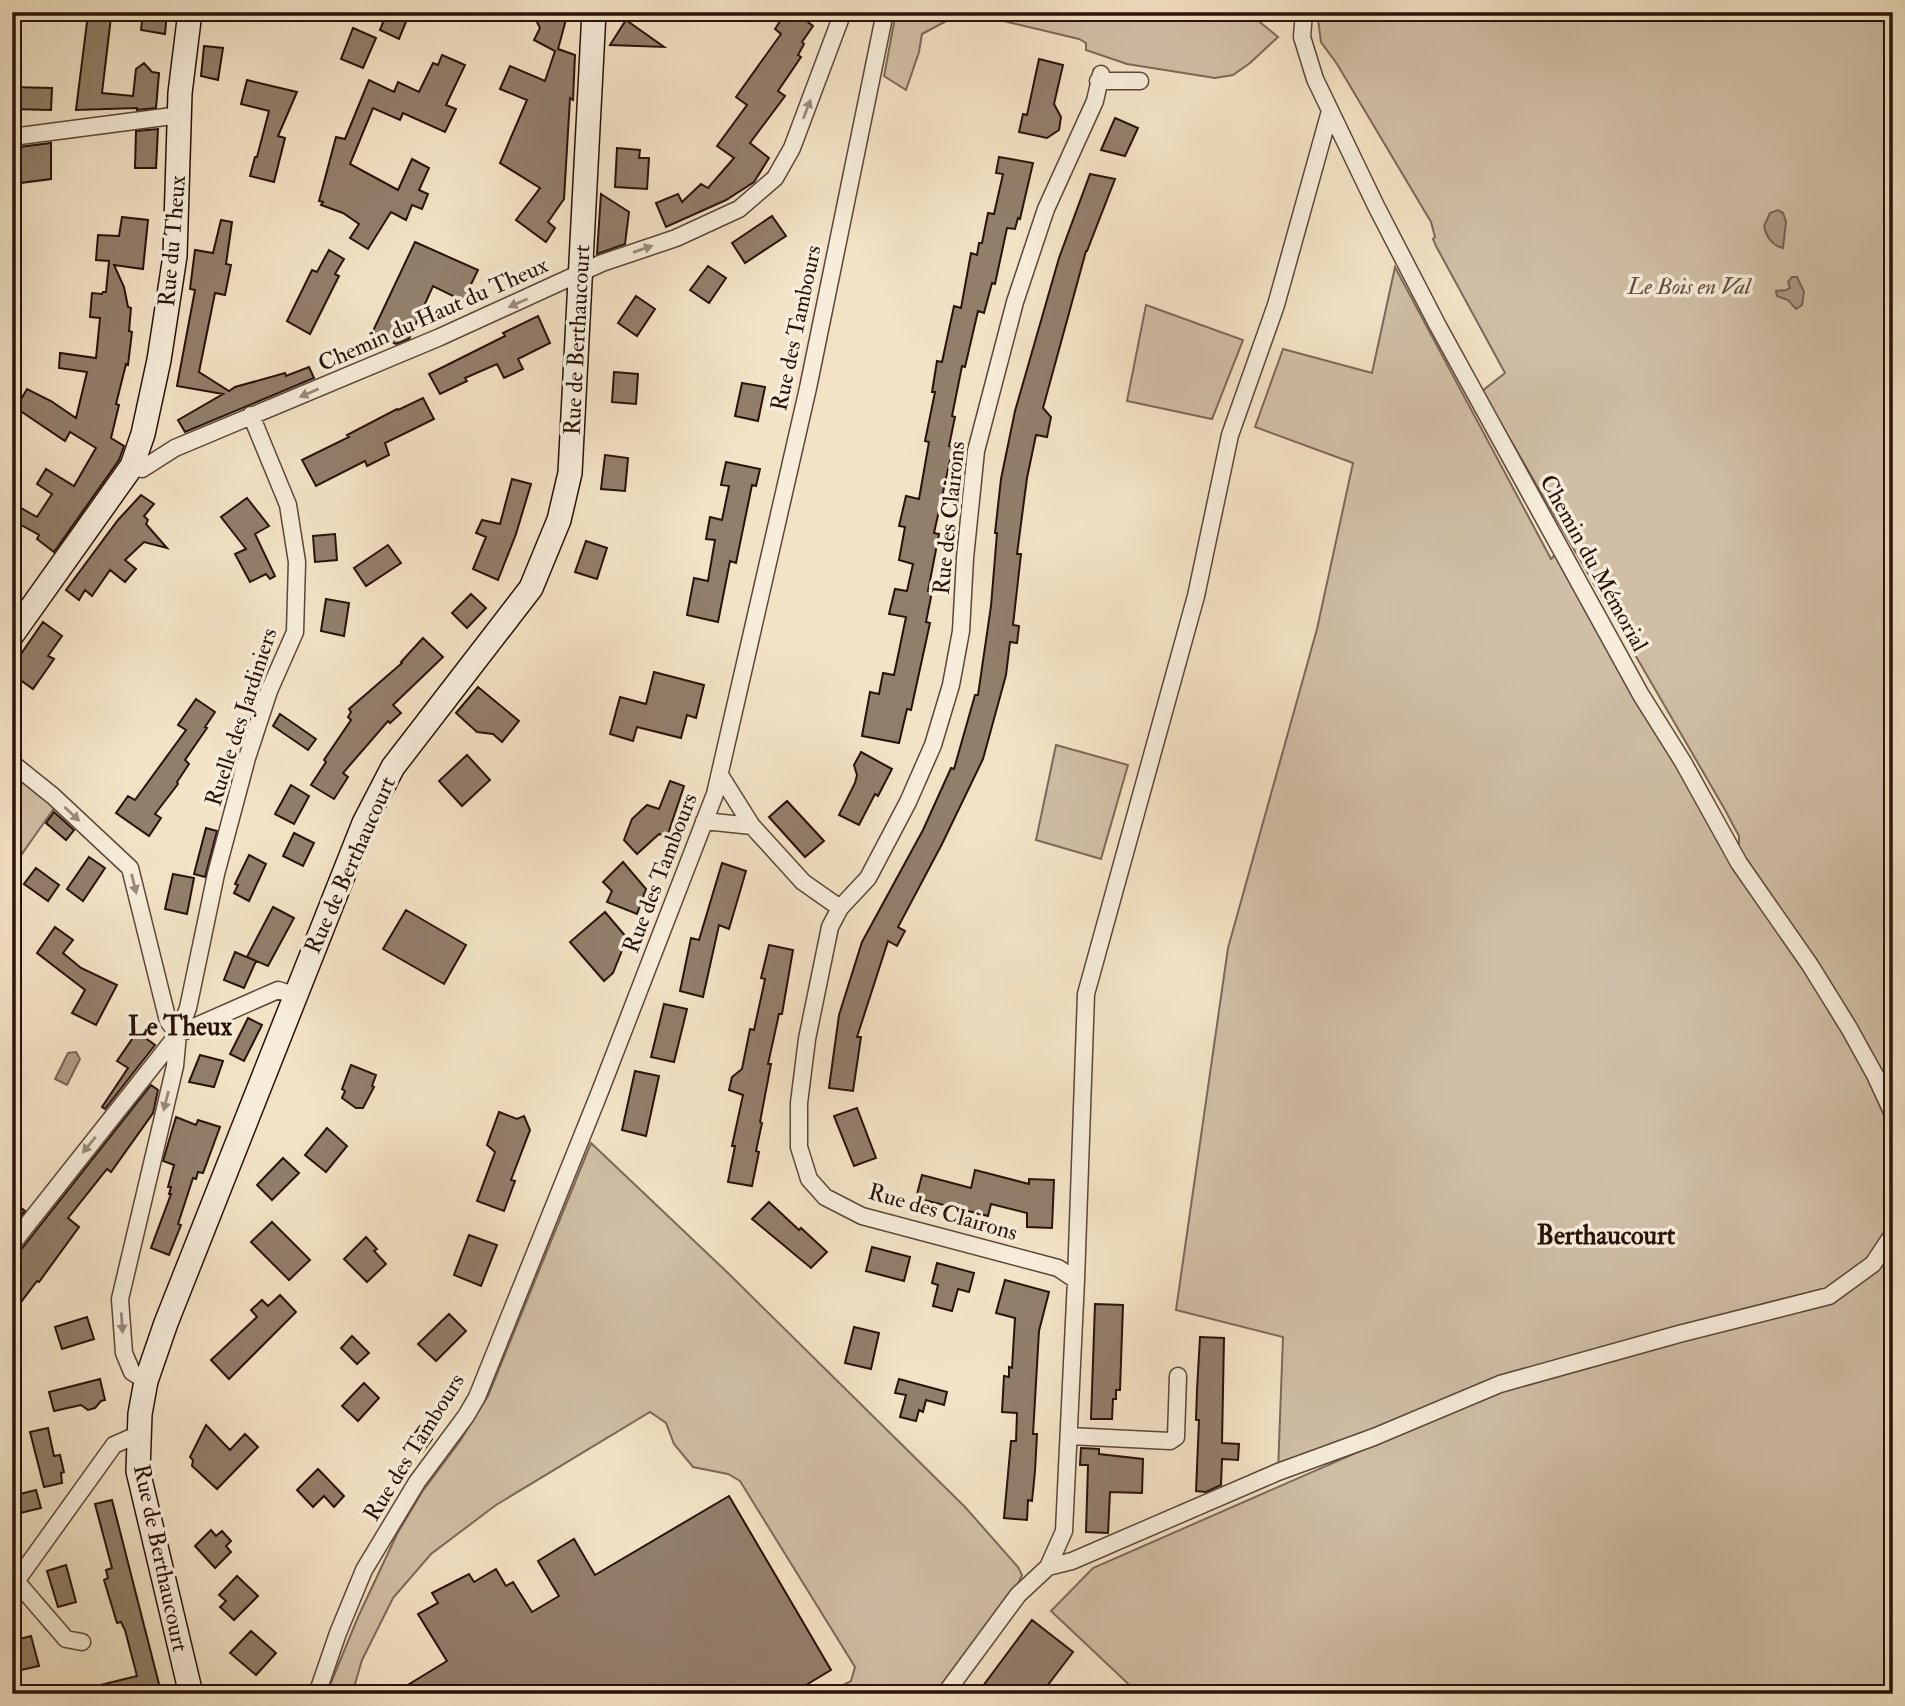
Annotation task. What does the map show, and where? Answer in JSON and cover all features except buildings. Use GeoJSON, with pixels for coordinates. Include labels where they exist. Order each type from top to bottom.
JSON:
{"type":"FeatureCollection","features":[{"type":"Feature","properties":{"kind":"main road","name":"Rue du Theux"},"geometry":{"type":"LineString","coordinates":[[12,635],[132,466],[143,433],[159,360],[175,256],[180,93],[190,12]]}},
{"type":"Feature","properties":{"kind":"main road","name":"Rue de Berthaucourt"},"geometry":{"type":"LineString","coordinates":[[191,1694],[138,1471],[140,1414],[146,1381],[166,1323],[351,852],[393,767],[531,588],[559,520],[569,473],[594,12]]}},
{"type":"Feature","properties":{"kind":"street","name":"Chemin du Haut du Theux"},"geometry":{"type":"LineString","coordinates":[[132,466],[142,469],[175,448],[428,342],[602,263],[676,237],[739,209],[775,178],[792,148],[843,12]]}},
{"type":"Feature","properties":{"kind":"street","name":"Rue des Tambours"},"geometry":{"type":"LineString","coordinates":[[317,1694],[364,1570],[417,1482],[477,1397],[599,1094],[715,794],[808,388],[885,12]]}},
{"type":"Feature","properties":{"kind":"street","name":"Chemin du Mémorial"},"geometry":{"type":"LineString","coordinates":[[1304,12],[1302,37],[1315,79],[1438,326],[1634,683],[1683,762],[1739,863],[1810,965],[1849,1028],[1893,1114]]}},
{"type":"Feature","properties":{"kind":"street","name":"Rue des Clairons"},"geometry":{"type":"LineString","coordinates":[[1076,1280],[1058,1268],[862,1216],[825,1197],[809,1179],[799,1147],[799,1103],[807,1039],[830,927],[840,908],[868,878],[908,802],[933,746],[951,685],[961,631],[965,558],[976,452],[1024,275],[1046,209],[1096,101],[1100,78],[1140,81]]}},
{"type":"Feature","properties":{"kind":"street"},"geometry":{"type":"LineString","coordinates":[[945,1694],[1018,1595],[1048,1567],[1064,1531],[1086,993],[1196,596],[1230,435],[1276,305],[1330,111]]}},
{"type":"Feature","properties":{"kind":"street"},"geometry":{"type":"LineString","coordinates":[[12,137],[180,115]]}},
{"type":"Feature","properties":{"kind":"street","name":"Ruelle des Jardiniers"},"geometry":{"type":"LineString","coordinates":[[178,1034],[188,1008],[216,874],[247,758],[269,691],[295,632],[297,562],[288,505],[251,415]]}},
{"type":"Feature","properties":{"kind":"street"},"geometry":{"type":"LineString","coordinates":[[12,763],[53,796],[130,868],[168,1021],[178,1034],[175,1066],[120,1299],[124,1353],[132,1372],[146,1381]]}},
{"type":"Feature","properties":{"kind":"street"},"geometry":{"type":"LineString","coordinates":[[720,775],[752,826],[803,882],[840,908]]}},
{"type":"Feature","properties":{"kind":"street"},"geometry":{"type":"LineString","coordinates":[[704,821],[752,826]]}},
{"type":"Feature","properties":{"kind":"street"},"geometry":{"type":"LineString","coordinates":[[12,1244],[178,1034],[278,990],[294,995]]}},
{"type":"Feature","properties":{"kind":"street"},"geometry":{"type":"LineString","coordinates":[[1048,1567],[1072,1561],[1278,1472],[1374,1437],[1500,1384],[1679,1334],[1829,1297],[1873,1264],[1893,1234]]}},
{"type":"Feature","properties":{"kind":"street"},"geometry":{"type":"LineString","coordinates":[[1069,1436],[1170,1441],[1176,1437],[1178,1376]]}},
{"type":"Feature","properties":{"kind":"street"},"geometry":{"type":"LineString","coordinates":[[82,1642],[66,1639],[14,1584],[114,1444],[139,1434]]}},
{"type":"Feature","properties":{"kind":"green space"},"geometry":{"type":"Polygon","coordinates":[[[896,12],[963,12],[922,34],[906,90],[884,76],[896,12]]]}},
{"type":"Feature","properties":{"kind":"green space"},"geometry":{"type":"Polygon","coordinates":[[[966,12],[1129,12],[1130,19],[1243,12],[1278,37],[1233,75],[1215,78],[1127,64],[1086,50],[1086,43],[1079,39],[966,12]]]}},
{"type":"Feature","properties":{"kind":"green space","name":"Le Bois en Val"},"geometry":{"type":"Polygon","coordinates":[[[1317,12],[1893,12],[1893,1694],[1139,1694],[1051,1611],[1093,1568],[1470,1403],[1527,1383],[1522,1378],[1278,1472],[1283,1337],[1176,1310],[1228,948],[1317,629],[1353,463],[1255,427],[1283,349],[1372,373],[1395,267],[1551,559],[1560,550],[1739,861],[1739,836],[1724,808],[1482,391],[1505,373],[1436,246],[1431,222],[1337,64],[1321,42],[1317,12]]]}},
{"type":"Feature","properties":{"kind":"green space"},"geometry":{"type":"Polygon","coordinates":[[[1146,305],[1243,340],[1212,419],[1127,401],[1146,305]]]}},
{"type":"Feature","properties":{"kind":"green space"},"geometry":{"type":"Polygon","coordinates":[[[1056,745],[1128,765],[1101,859],[1036,840],[1056,745]]]}},
{"type":"Feature","properties":{"kind":"green space"},"geometry":{"type":"Polygon","coordinates":[[[12,773],[55,807],[12,868],[12,773]]]}},
{"type":"Feature","properties":{"kind":"green space"},"geometry":{"type":"Polygon","coordinates":[[[591,1143],[728,1273],[965,1507],[1018,1567],[1022,1575],[1015,1591],[939,1694],[826,1694],[851,1681],[855,1667],[740,1481],[728,1474],[693,1467],[674,1444],[666,1423],[650,1412],[496,1505],[431,1554],[393,1598],[362,1660],[352,1694],[329,1694],[328,1690],[358,1617],[397,1534],[422,1492],[460,1441],[488,1396],[591,1143]]]}},
{"type":"Feature","properties":{"kind":"shaded area"},"geometry":{"type":"Polygon","coordinates":[[[1778,210],[1783,213],[1786,222],[1783,248],[1770,240],[1764,226],[1770,213],[1778,210]]]}},
{"type":"Feature","properties":{"kind":"shaded area"},"geometry":{"type":"Polygon","coordinates":[[[1792,277],[1797,277],[1804,292],[1802,305],[1796,309],[1788,300],[1777,296],[1776,291],[1790,288],[1788,282],[1792,277]]]}},
{"type":"Feature","properties":{"kind":"shaded area"},"geometry":{"type":"Polygon","coordinates":[[[76,1052],[80,1059],[67,1085],[55,1079],[68,1053],[76,1052]]]}},
{"type":"Feature","properties":{"kind":"district","name":"Le Theux"},"geometry":{"type":"Point","coordinates":[180,1027]}},
{"type":"Feature","properties":{"kind":"district","name":"Berthaucourt"},"geometry":{"type":"Point","coordinates":[1606,1236]}}]}
